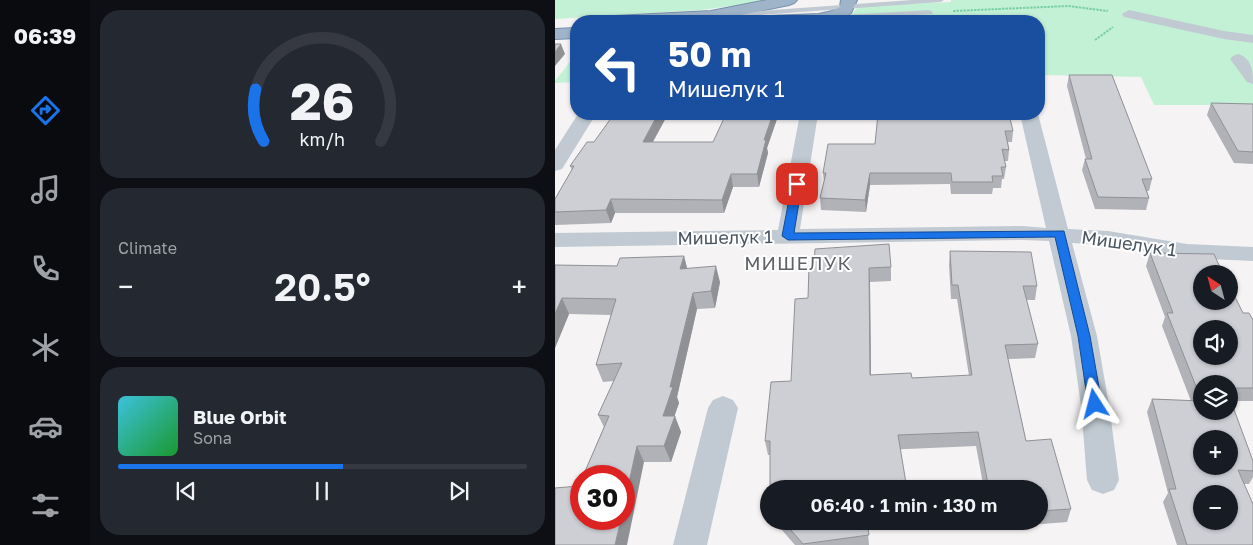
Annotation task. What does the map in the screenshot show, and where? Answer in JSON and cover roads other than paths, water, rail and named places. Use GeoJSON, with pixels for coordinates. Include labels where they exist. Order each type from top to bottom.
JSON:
{"type":"FeatureCollection","features":[{"type":"Feature","properties":{"kind":"highway"},"geometry":{"type":"LineString","coordinates":[[716,15],[789,0]]}},
{"type":"Feature","properties":{"kind":"highway"},"geometry":{"type":"LineString","coordinates":[[807,15],[841,13],[848,3]]}},
{"type":"Feature","properties":{"kind":"highway"},"geometry":{"type":"LineString","coordinates":[[555,24],[570,23]]}},
{"type":"Feature","properties":{"kind":"highway"},"geometry":{"type":"LineString","coordinates":[[555,34],[570,33]]}},
{"type":"Feature","properties":{"kind":"street"},"geometry":{"type":"LineString","coordinates":[[1129,14],[1223,35],[1252,39]]}},
{"type":"Feature","properties":{"kind":"street"},"geometry":{"type":"LineString","coordinates":[[1238,59],[1253,79]]}},
{"type":"Feature","properties":{"kind":"street"},"geometry":{"type":"LineString","coordinates":[[555,165],[583,120]]}},
{"type":"Feature","properties":{"kind":"street"},"geometry":{"type":"LineString","coordinates":[[788,236],[808,120]]}},
{"type":"Feature","properties":{"kind":"street"},"geometry":{"type":"LineString","coordinates":[[1031,120],[1084,336],[1095,404],[1103,480]]}},
{"type":"Feature","properties":{"kind":"street","name":"Мишелук 1"},"geometry":{"type":"LineString","coordinates":[[555,240],[1060,234],[1108,238],[1187,251],[1253,254]]}},
{"type":"Feature","properties":{"kind":"street"},"geometry":{"type":"LineString","coordinates":[[690,545],[723,408]]}},
{"type":"Feature","properties":{"kind":"lane"},"geometry":{"type":"LineString","coordinates":[[820,13],[824,0]]}},
{"type":"Feature","properties":{"kind":"lane"},"geometry":{"type":"LineString","coordinates":[[848,3],[941,0]]}},
{"type":"Feature","properties":{"kind":"lane"},"geometry":{"type":"LineString","coordinates":[[747,15],[929,12]]}},
{"type":"Feature","properties":{"kind":"district","name":"МИШЕЛУК"},"geometry":{"type":"Point","coordinates":[798,262]}}]}
